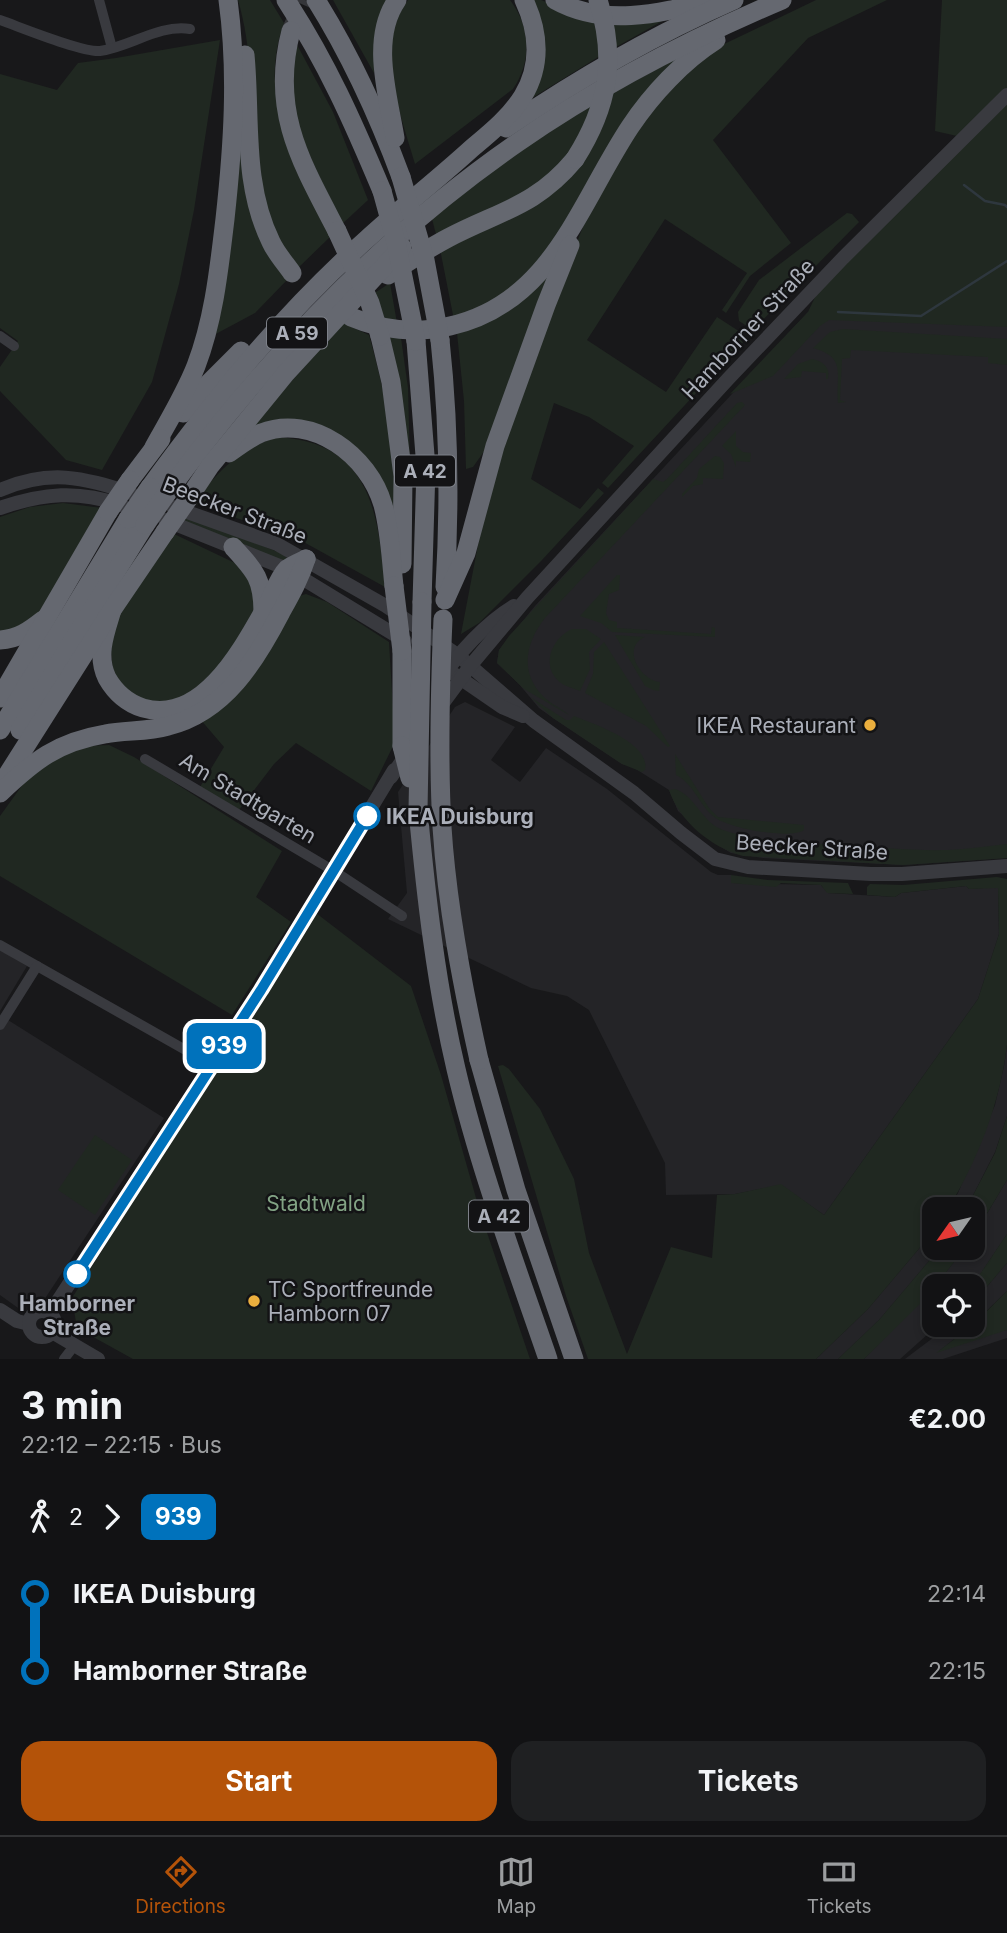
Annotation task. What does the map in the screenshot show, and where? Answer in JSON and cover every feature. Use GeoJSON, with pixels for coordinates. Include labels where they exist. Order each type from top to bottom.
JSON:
{"type":"FeatureCollection","features":[{"type":"Feature","properties":{"kind":"highway"},"geometry":{"type":"LineString","coordinates":[[229,0],[244,53],[251,177],[260,215],[271,243],[292,273]]}},
{"type":"Feature","properties":{"kind":"highway"},"geometry":{"type":"LineString","coordinates":[[154,447],[196,366],[219,275],[227,200],[233,95],[233,35],[229,0]]}},
{"type":"Feature","properties":{"kind":"highway","name":"A 42"},"geometry":{"type":"LineString","coordinates":[[286,0],[312,40],[347,106],[382,191],[396,242],[416,341],[426,468],[418,743],[418,810],[425,882],[445,1017],[457,1070],[495,1206],[548,1359]]}},
{"type":"Feature","properties":{"kind":"highway","name":"A 42"},"geometry":{"type":"LineString","coordinates":[[316,0],[351,59],[380,121],[401,177],[425,260],[440,340],[446,400],[449,468],[439,749],[442,828],[458,960],[479,1060],[516,1191],[573,1359]]}},
{"type":"Feature","properties":{"kind":"highway"},"geometry":{"type":"LineString","coordinates":[[397,0],[387,19],[383,55],[401,177]]}},
{"type":"Feature","properties":{"kind":"highway"},"geometry":{"type":"LineString","coordinates":[[0,787],[112,610],[211,466],[286,373],[356,297],[442,188],[524,94],[533,72],[538,47],[535,26],[524,0]]}},
{"type":"Feature","properties":{"kind":"highway"},"geometry":{"type":"LineString","coordinates":[[555,0],[579,11],[617,17],[635,16],[714,0]]}},
{"type":"Feature","properties":{"kind":"highway"},"geometry":{"type":"LineString","coordinates":[[356,297],[449,237],[512,210],[542,192],[563,174],[591,135],[607,82],[606,36],[598,0]]}},
{"type":"Feature","properties":{"kind":"highway","name":"A 59"},"geometry":{"type":"LineString","coordinates":[[159,490],[285,346],[442,188],[507,127],[556,95],[665,33],[734,0]]}},
{"type":"Feature","properties":{"kind":"highway"},"geometry":{"type":"LineString","coordinates":[[351,317],[399,330],[432,330],[488,314],[512,299],[537,276],[558,250],[632,124],[667,82],[703,48],[774,4]]}},
{"type":"Feature","properties":{"kind":"highway","name":"A 59"},"geometry":{"type":"LineString","coordinates":[[0,730],[230,382],[366,239],[566,111],[675,50],[774,4]]}},
{"type":"Feature","properties":{"kind":"highway"},"geometry":{"type":"LineString","coordinates":[[291,31],[285,52],[283,76],[287,118],[303,162],[370,303],[391,382],[403,476],[397,588]]}},
{"type":"Feature","properties":{"kind":"highway"},"geometry":{"type":"LineString","coordinates":[[444,609],[466,553],[495,446],[583,211]]}},
{"type":"Feature","properties":{"kind":"highway"},"geometry":{"type":"LineString","coordinates":[[0,698],[108,512],[154,447],[205,386],[315,281],[331,273]]}},
{"type":"Feature","properties":{"kind":"highway"},"geometry":{"type":"LineString","coordinates":[[211,466],[247,440],[263,432],[281,429],[301,430],[321,436],[344,447],[361,463],[382,503],[387,525],[397,588],[402,650],[402,746],[418,810]]}},
{"type":"Feature","properties":{"kind":"highway","name":"A 59"},"geometry":{"type":"LineString","coordinates":[[0,764],[67,650],[137,522]]}},
{"type":"Feature","properties":{"kind":"highway"},"geometry":{"type":"LineString","coordinates":[[233,547],[259,579],[263,592],[263,612]]}},
{"type":"Feature","properties":{"kind":"highway"},"geometry":{"type":"LineString","coordinates":[[112,610],[101,651],[104,671],[111,685],[121,696],[137,706],[166,710],[186,703],[208,690],[236,660],[263,612],[298,568]]}},
{"type":"Feature","properties":{"kind":"highway"},"geometry":{"type":"LineString","coordinates":[[0,793],[46,752],[65,743],[105,734],[167,726],[198,714],[216,702],[233,687],[249,666],[298,568]]}},
{"type":"Feature","properties":{"kind":"highway"},"geometry":{"type":"LineString","coordinates":[[0,640],[12,639],[30,631],[49,614]]}},
{"type":"Feature","properties":{"kind":"street"},"geometry":{"type":"LineString","coordinates":[[99,0],[112,48]]}},
{"type":"Feature","properties":{"kind":"street"},"geometry":{"type":"LineString","coordinates":[[0,20],[90,51],[112,48],[177,27],[190,29]]}},
{"type":"Feature","properties":{"kind":"street","name":"Hamborner Straße"},"geometry":{"type":"LineString","coordinates":[[50,1313],[212,1065],[334,871],[391,777],[447,670],[465,660],[527,598],[843,258],[1007,95]]}},
{"type":"Feature","properties":{"kind":"street"},"geometry":{"type":"LineString","coordinates":[[0,336],[14,346]]}},
{"type":"Feature","properties":{"kind":"street","name":"Beecker Straße"},"geometry":{"type":"LineString","coordinates":[[0,490],[28,480],[76,477],[200,516],[277,544],[298,568],[502,707],[534,721]]}},
{"type":"Feature","properties":{"kind":"street","name":"Beecker Straße"},"geometry":{"type":"LineString","coordinates":[[0,508],[46,496],[80,494],[106,499],[233,547],[298,568],[386,606],[465,660],[534,721],[634,793],[715,859],[768,869],[871,874],[913,874],[1007,866]]}},
{"type":"Feature","properties":{"kind":"street","name":"Hamborner Straße"},"geometry":{"type":"LineString","coordinates":[[391,777],[460,678],[465,660]]}},
{"type":"Feature","properties":{"kind":"street","name":"Am Stadtgarten"},"geometry":{"type":"LineString","coordinates":[[145,759],[334,871],[402,916]]}},
{"type":"Feature","properties":{"kind":"street"},"geometry":{"type":"LineString","coordinates":[[0,945],[212,1065]]}},
{"type":"Feature","properties":{"kind":"street"},"geometry":{"type":"LineString","coordinates":[[0,1025],[37,966]]}},
{"type":"Feature","properties":{"kind":"street"},"geometry":{"type":"LineString","coordinates":[[0,1310],[17,1321],[29,1324]]}},
{"type":"Feature","properties":{"kind":"street"},"geometry":{"type":"LineString","coordinates":[[36,1312],[50,1313],[55,1321],[51,1332],[38,1336],[30,1329],[31,1317],[36,1312]]}},
{"type":"Feature","properties":{"kind":"street"},"geometry":{"type":"LineString","coordinates":[[51,1332],[98,1359]]}},
{"type":"Feature","properties":{"kind":"street"},"geometry":{"type":"LineString","coordinates":[[64,1359],[74,1346]]}},
{"type":"Feature","properties":{"kind":"shaded area"},"geometry":{"type":"Polygon","coordinates":[[[808,312],[1007,326],[1007,858],[903,865],[763,858],[731,853],[711,841],[678,811],[669,790],[631,766],[622,764],[539,708],[497,663],[499,650],[535,606],[808,312]]]}},
{"type":"Feature","properties":{"kind":"shaded area"},"geometry":{"type":"Polygon","coordinates":[[[465,702],[515,727],[491,760],[520,782],[546,748],[607,789],[711,872],[731,875],[731,883],[821,885],[828,893],[895,897],[901,893],[966,886],[969,889],[998,887],[999,934],[978,999],[824,1215],[781,1185],[735,1194],[666,1195],[665,1163],[589,1010],[567,996],[531,988],[388,919],[407,893],[398,792],[455,707],[465,702]]]}},
{"type":"Feature","properties":{"kind":"shaded area"},"geometry":{"type":"Polygon","coordinates":[[[0,950],[27,966],[0,1011],[0,950]]]}},
{"type":"Feature","properties":{"kind":"shaded area"},"geometry":{"type":"Polygon","coordinates":[[[0,1015],[164,1118],[42,1303],[26,1302],[21,1310],[0,1295],[0,1015]]]}},
{"type":"Feature","properties":{"kind":"shaded area"},"geometry":{"type":"Polygon","coordinates":[[[1007,1045],[1007,1116],[995,1152],[972,1197],[956,1197],[995,1105],[1007,1045]]]}},
{"type":"Feature","properties":{"kind":"shaded area"},"geometry":{"type":"Polygon","coordinates":[[[1007,1180],[1007,1234],[980,1274],[944,1274],[956,1260],[985,1260],[985,1217],[1007,1180]]]}},
{"type":"Feature","properties":{"kind":"shaded area"},"geometry":{"type":"Polygon","coordinates":[[[922,1245],[922,1260],[930,1260],[879,1320],[838,1359],[816,1359],[868,1309],[922,1245]]]}},
{"type":"Feature","properties":{"kind":"shaded area"},"geometry":{"type":"Polygon","coordinates":[[[1007,1263],[1007,1291],[985,1312],[985,1289],[1007,1263]]]}},
{"type":"Feature","properties":{"kind":"shaded area"},"geometry":{"type":"Polygon","coordinates":[[[922,1299],[922,1337],[925,1337],[900,1359],[864,1359],[922,1299]]]}},
{"type":"Feature","properties":{"kind":"shaded area"},"geometry":{"type":"Polygon","coordinates":[[[1007,1330],[1007,1338],[943,1359],[905,1359],[934,1337],[957,1337],[939,1351],[1007,1330]]]}},
{"type":"Feature","properties":{"kind":"green space"},"geometry":{"type":"Polygon","coordinates":[[[238,0],[270,0],[284,23],[277,52],[275,79],[278,107],[294,160],[330,237],[298,268],[277,238],[260,180],[249,60],[238,0]]]}},
{"type":"Feature","properties":{"kind":"green space"},"geometry":{"type":"Polygon","coordinates":[[[333,0],[388,0],[374,73],[333,0]]]}},
{"type":"Feature","properties":{"kind":"green space"},"geometry":{"type":"Polygon","coordinates":[[[408,0],[510,0],[522,21],[526,44],[524,67],[513,89],[415,164],[397,103],[391,59],[392,38],[398,18],[408,0]]]}},
{"type":"Feature","properties":{"kind":"green space"},"geometry":{"type":"Polygon","coordinates":[[[530,0],[541,0],[596,22],[600,56],[532,98],[530,0]]]}},
{"type":"Feature","properties":{"kind":"green space"},"geometry":{"type":"Polygon","coordinates":[[[816,0],[887,0],[808,38],[713,140],[791,243],[750,276],[726,313],[722,310],[747,273],[665,219],[587,340],[666,392],[717,317],[748,337],[608,488],[602,483],[634,446],[589,417],[554,403],[531,479],[580,509],[598,488],[604,493],[479,623],[461,634],[490,482],[554,298],[594,200],[615,157],[670,86],[720,46],[816,0]]]}},
{"type":"Feature","properties":{"kind":"green space"},"geometry":{"type":"Polygon","coordinates":[[[942,0],[1007,0],[1007,95],[957,136],[935,131],[942,0]]]}},
{"type":"Feature","properties":{"kind":"green space"},"geometry":{"type":"Polygon","coordinates":[[[666,19],[616,47],[613,22],[666,19]]]}},
{"type":"Feature","properties":{"kind":"green space"},"geometry":{"type":"Polygon","coordinates":[[[220,40],[194,210],[179,284],[152,382],[102,470],[66,460],[0,391],[0,367],[18,341],[0,328],[0,74],[57,90],[78,63],[220,40]]]}},
{"type":"Feature","properties":{"kind":"green space"},"geometry":{"type":"Polygon","coordinates":[[[295,41],[333,112],[368,200],[341,225],[292,116],[295,41]]]}},
{"type":"Feature","properties":{"kind":"green space"},"geometry":{"type":"Polygon","coordinates":[[[681,56],[553,246],[510,293],[454,320],[440,249],[583,163],[605,121],[613,93],[681,56]]]}},
{"type":"Feature","properties":{"kind":"green space"},"geometry":{"type":"Polygon","coordinates":[[[1007,102],[1007,327],[829,320],[820,326],[773,376],[730,394],[808,312],[817,293],[1007,102]]]}},
{"type":"Feature","properties":{"kind":"green space"},"geometry":{"type":"Polygon","coordinates":[[[593,104],[572,154],[538,188],[437,238],[432,219],[520,149],[593,104]]]}},
{"type":"Feature","properties":{"kind":"green space"},"geometry":{"type":"Polygon","coordinates":[[[242,140],[288,279],[255,313],[212,336],[242,140]]]}},
{"type":"Feature","properties":{"kind":"green space"},"geometry":{"type":"Polygon","coordinates":[[[847,213],[852,214],[859,222],[753,330],[739,321],[738,312],[759,280],[847,213]]]}},
{"type":"Feature","properties":{"kind":"green space"},"geometry":{"type":"Polygon","coordinates":[[[555,264],[490,443],[473,467],[466,469],[464,401],[457,333],[555,264]]]}},
{"type":"Feature","properties":{"kind":"green space"},"geometry":{"type":"Polygon","coordinates":[[[390,283],[397,323],[382,321],[373,294],[390,283]]]}},
{"type":"Feature","properties":{"kind":"green space"},"geometry":{"type":"Polygon","coordinates":[[[343,323],[369,335],[380,378],[393,451],[396,542],[388,502],[325,430],[243,436],[343,323]]]}},
{"type":"Feature","properties":{"kind":"green space"},"geometry":{"type":"Polygon","coordinates":[[[843,329],[1007,339],[1007,365],[988,363],[988,357],[851,350],[850,358],[842,359],[840,400],[846,402],[838,403],[836,363],[824,352],[813,348],[830,332],[843,329]]]}},
{"type":"Feature","properties":{"kind":"green space"},"geometry":{"type":"Polygon","coordinates":[[[387,336],[401,338],[408,388],[411,504],[387,336]]]}},
{"type":"Feature","properties":{"kind":"green space"},"geometry":{"type":"Polygon","coordinates":[[[812,359],[825,365],[828,379],[826,373],[802,371],[801,377],[784,379],[798,364],[812,359]]]}},
{"type":"Feature","properties":{"kind":"green space"},"geometry":{"type":"Polygon","coordinates":[[[742,402],[745,405],[538,627],[528,657],[531,677],[535,687],[546,699],[569,715],[524,689],[497,663],[499,650],[509,636],[653,479],[663,482],[667,479],[737,403],[742,402]]]}},
{"type":"Feature","properties":{"kind":"green space"},"geometry":{"type":"Polygon","coordinates":[[[736,431],[736,446],[743,452],[751,453],[750,462],[736,461],[736,467],[731,454],[722,446],[736,431]]]}},
{"type":"Feature","properties":{"kind":"green space"},"geometry":{"type":"Polygon","coordinates":[[[277,437],[308,442],[332,452],[350,467],[363,485],[378,532],[385,587],[300,540],[193,503],[211,481],[240,455],[277,437]]]}},
{"type":"Feature","properties":{"kind":"green space"},"geometry":{"type":"Polygon","coordinates":[[[715,456],[720,457],[724,463],[723,479],[703,478],[703,484],[693,486],[682,497],[697,478],[699,469],[715,456]]]}},
{"type":"Feature","properties":{"kind":"green space"},"geometry":{"type":"Polygon","coordinates":[[[63,503],[102,508],[34,621],[0,636],[0,517],[30,507],[63,503]]]}},
{"type":"Feature","properties":{"kind":"green space"},"geometry":{"type":"Polygon","coordinates":[[[184,515],[283,554],[287,558],[284,563],[181,521],[184,515]]]}},
{"type":"Feature","properties":{"kind":"green space"},"geometry":{"type":"Polygon","coordinates":[[[172,533],[235,563],[250,581],[259,605],[227,662],[183,698],[150,705],[114,683],[109,630],[172,533]]]}},
{"type":"Feature","properties":{"kind":"green space"},"geometry":{"type":"Polygon","coordinates":[[[617,575],[620,575],[619,590],[609,594],[606,613],[609,620],[617,622],[617,628],[711,634],[712,627],[715,628],[715,637],[612,632],[601,623],[580,616],[617,575]]]}},
{"type":"Feature","properties":{"kind":"green space"},"geometry":{"type":"Polygon","coordinates":[[[306,594],[327,602],[389,642],[395,742],[371,791],[296,743],[274,764],[239,810],[200,787],[224,747],[200,719],[299,596],[306,594]]]}},
{"type":"Feature","properties":{"kind":"green space"},"geometry":{"type":"Polygon","coordinates":[[[572,629],[586,629],[601,639],[589,652],[590,669],[580,691],[556,679],[550,663],[553,647],[572,629]]]}},
{"type":"Feature","properties":{"kind":"green space"},"geometry":{"type":"Polygon","coordinates":[[[615,635],[645,637],[634,648],[636,663],[646,676],[660,682],[659,691],[645,686],[615,635]]]}},
{"type":"Feature","properties":{"kind":"green space"},"geometry":{"type":"Polygon","coordinates":[[[604,642],[670,746],[646,726],[585,693],[593,674],[594,652],[604,642]]]}},
{"type":"Feature","properties":{"kind":"green space"},"geometry":{"type":"Polygon","coordinates":[[[530,697],[566,720],[574,716],[619,736],[639,751],[645,770],[642,772],[622,764],[553,718],[530,697]]]}},
{"type":"Feature","properties":{"kind":"green space"},"geometry":{"type":"Polygon","coordinates":[[[109,745],[134,757],[282,851],[256,897],[291,922],[232,1015],[0,876],[0,816],[31,773],[71,751],[87,746],[109,745]]]}},
{"type":"Feature","properties":{"kind":"green space"},"geometry":{"type":"Polygon","coordinates":[[[675,754],[709,808],[718,817],[804,825],[804,830],[797,833],[772,833],[731,825],[713,816],[687,783],[676,775],[675,754]]]}},
{"type":"Feature","properties":{"kind":"green space"},"geometry":{"type":"Polygon","coordinates":[[[675,789],[688,797],[715,826],[752,838],[921,850],[955,850],[1007,844],[1007,858],[903,865],[743,856],[719,846],[698,832],[674,802],[669,790],[675,789]]]}},
{"type":"Feature","properties":{"kind":"green space"},"geometry":{"type":"Polygon","coordinates":[[[731,875],[768,880],[848,883],[853,894],[827,893],[821,885],[781,883],[776,887],[731,883],[731,875]]]}},
{"type":"Feature","properties":{"kind":"green space"},"geometry":{"type":"Polygon","coordinates":[[[997,877],[1007,879],[1007,1045],[1004,1067],[986,1130],[955,1197],[922,1197],[922,1245],[868,1309],[816,1359],[588,1359],[566,1296],[498,1066],[503,1065],[509,1069],[540,1109],[574,1179],[589,1253],[627,1354],[671,1247],[712,1258],[717,1195],[781,1184],[824,1215],[978,999],[999,934],[998,888],[969,889],[966,886],[901,893],[895,897],[867,895],[867,887],[870,884],[903,885],[997,877]]]}},
{"type":"Feature","properties":{"kind":"green space","name":"Stadtwald"},"geometry":{"type":"Polygon","coordinates":[[[316,913],[411,986],[441,1075],[480,1212],[530,1359],[133,1359],[77,1328],[72,1298],[316,913]]]}},
{"type":"Feature","properties":{"kind":"green space"},"geometry":{"type":"Polygon","coordinates":[[[1007,1116],[1007,1180],[985,1217],[985,1197],[972,1197],[995,1153],[1007,1116]]]}},
{"type":"Feature","properties":{"kind":"green space"},"geometry":{"type":"Polygon","coordinates":[[[95,1135],[132,1160],[95,1215],[58,1190],[95,1135]]]}},
{"type":"Feature","properties":{"kind":"green space"},"geometry":{"type":"Polygon","coordinates":[[[1007,1234],[1007,1263],[985,1289],[985,1274],[980,1274],[1007,1234]]]}},
{"type":"Feature","properties":{"kind":"green space"},"geometry":{"type":"Polygon","coordinates":[[[930,1260],[956,1260],[945,1274],[922,1274],[922,1302],[864,1359],[838,1359],[879,1320],[930,1260]]]}},
{"type":"Feature","properties":{"kind":"green space"},"geometry":{"type":"Polygon","coordinates":[[[1007,1291],[1007,1330],[936,1353],[957,1337],[985,1337],[985,1313],[1007,1291]]]}},
{"type":"Feature","properties":{"kind":"waterway"},"geometry":{"type":"LineString","coordinates":[[964,185],[985,201],[1007,207]]}},
{"type":"Feature","properties":{"kind":"waterway"},"geometry":{"type":"LineString","coordinates":[[838,312],[921,316],[1007,261]]}},
{"type":"Feature","properties":{"kind":"tunnel"},"geometry":{"type":"LineString","coordinates":[[291,31],[305,0]]}},
{"type":"Feature","properties":{"kind":"bus line","name":"939"},"geometry":{"type":"LineString","coordinates":[[77,1274],[261,990],[367,816]]}},
{"type":"Feature","properties":{"kind":"place","name":"IKEA Restaurant"},"geometry":{"type":"Point","coordinates":[870,725]}},
{"type":"Feature","properties":{"kind":"place","name":"IKEA Duisburg"},"geometry":{"type":"Point","coordinates":[367,816]}},
{"type":"Feature","properties":{"kind":"place","name":"Hamborner Straße"},"geometry":{"type":"Point","coordinates":[77,1274]}},
{"type":"Feature","properties":{"kind":"place","name":"TC Sportfreunde Hamborn 07"},"geometry":{"type":"Point","coordinates":[254,1301]}}]}
